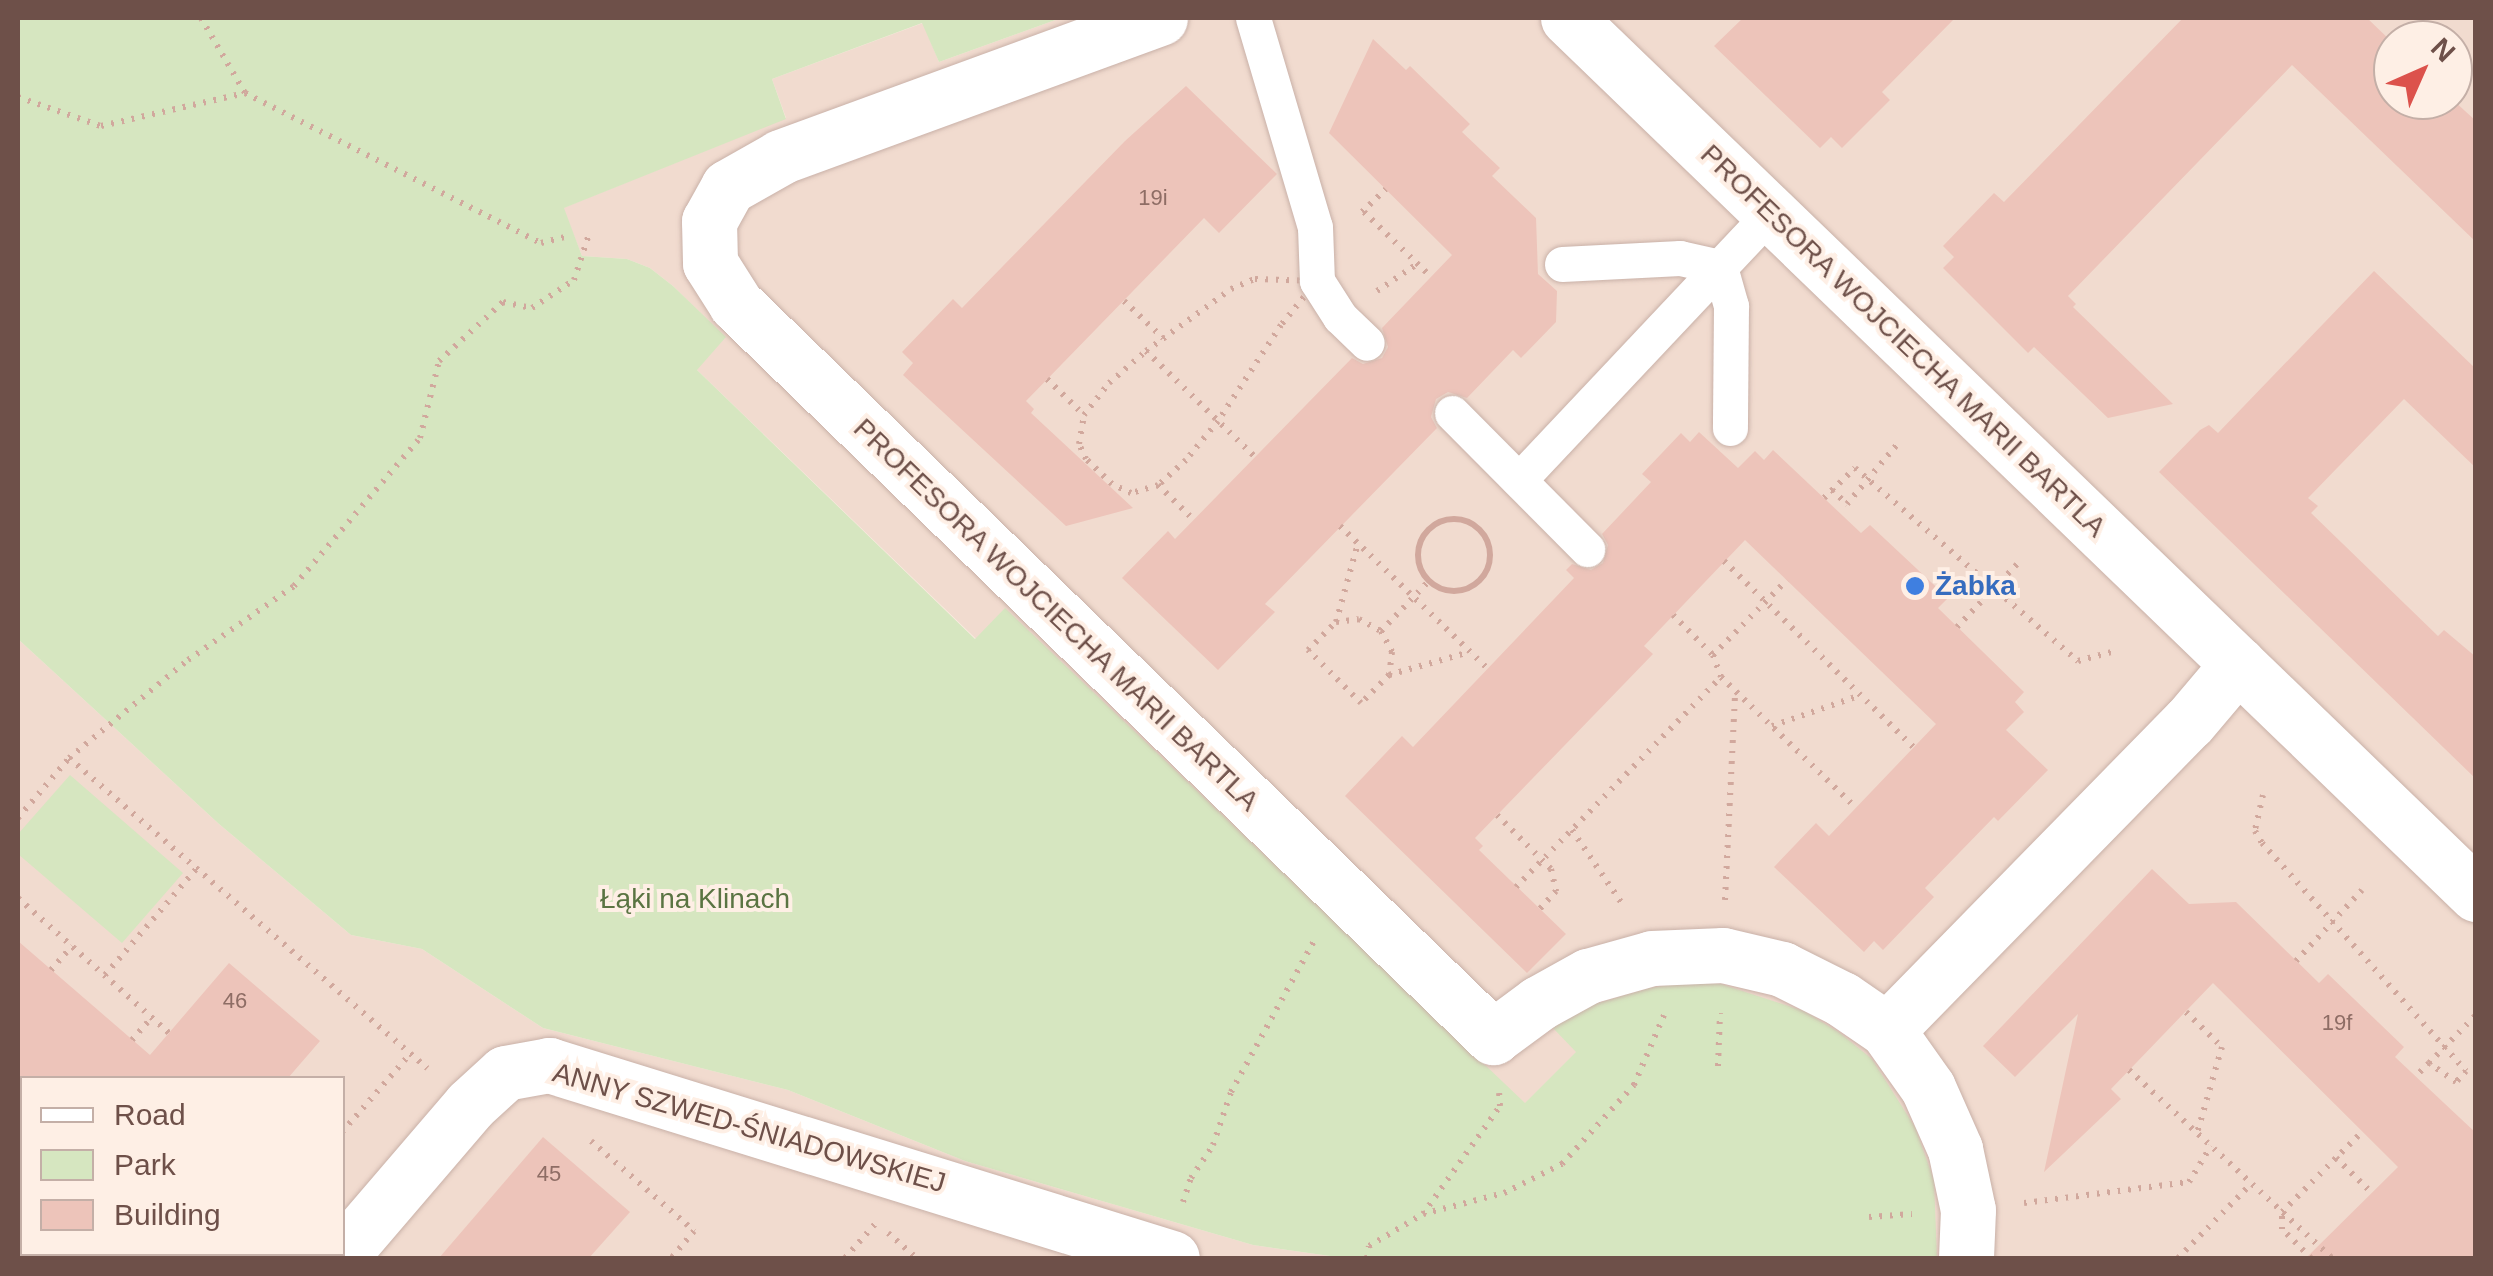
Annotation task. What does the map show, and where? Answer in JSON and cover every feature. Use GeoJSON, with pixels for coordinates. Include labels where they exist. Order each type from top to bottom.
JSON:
{"type":"FeatureCollection","features":[{"type":"Feature","properties":{"kind":"street","name":"PROFESORA WOJCIECHA MARII BARTLA"},"geometry":{"type":"LineString","coordinates":[[1160,18],[781,157],[728,187],[709,221],[710,263],[736,304],[1493,1037]]}},
{"type":"Feature","properties":{"kind":"street","name":"PROFESORA WOJCIECHA MARII BARTLA"},"geometry":{"type":"LineString","coordinates":[[1568,18],[2476,894]]}},
{"type":"Feature","properties":{"kind":"street"},"geometry":{"type":"LineString","coordinates":[[1887,1030],[2188,722],[2238,664]]}},
{"type":"Feature","properties":{"kind":"street"},"geometry":{"type":"LineString","coordinates":[[1493,1037],[1539,1003],[1588,976],[1652,958],[1723,956],[1782,969],[1842,999],[1887,1030],[1928,1088],[1955,1149],[1968,1210],[1966,1258]]}},
{"type":"Feature","properties":{"kind":"street","name":"ANNY SZWED-ŚNIADOWSKIEJ"},"geometry":{"type":"LineString","coordinates":[[345,1251],[470,1105],[505,1073],[549,1065],[1170,1256]]}},
{"type":"Feature","properties":{"kind":"lane"},"geometry":{"type":"LineString","coordinates":[[1253,18],[1315,227],[1317,281],[1340,316],[1366,343]]}},
{"type":"Feature","properties":{"kind":"lane"},"geometry":{"type":"LineString","coordinates":[[1519,480],[1770,214]]}},
{"type":"Feature","properties":{"kind":"lane"},"geometry":{"type":"LineString","coordinates":[[1562,264],[1680,258],[1720,267]]}},
{"type":"Feature","properties":{"kind":"lane"},"geometry":{"type":"LineString","coordinates":[[1720,267],[1731,306],[1730,428]]}},
{"type":"Feature","properties":{"kind":"lane"},"geometry":{"type":"LineString","coordinates":[[1452,413],[1587,548]]}},
{"type":"Feature","properties":{"kind":"path"},"geometry":{"type":"LineString","coordinates":[[201,18],[245,93],[541,243],[566,237]]}},
{"type":"Feature","properties":{"kind":"path"},"geometry":{"type":"LineString","coordinates":[[18,96],[101,126],[245,93]]}},
{"type":"Feature","properties":{"kind":"path"},"geometry":{"type":"LineString","coordinates":[[1364,212],[1431,276]]}},
{"type":"Feature","properties":{"kind":"path"},"geometry":{"type":"LineString","coordinates":[[18,818],[69,758],[188,660],[294,586],[420,438],[439,361],[503,302],[532,308],[574,280],[590,232]]}},
{"type":"Feature","properties":{"kind":"path"},"geometry":{"type":"LineString","coordinates":[[1256,278],[1317,281],[1281,324],[1218,422],[1158,485],[1132,492],[1112,484],[1086,459],[1079,444],[1084,415],[1109,382],[1163,338],[1231,288],[1256,278]]}},
{"type":"Feature","properties":{"kind":"path"},"geometry":{"type":"LineString","coordinates":[[1124,300],[1163,338]]}},
{"type":"Feature","properties":{"kind":"path"},"geometry":{"type":"LineString","coordinates":[[1146,352],[1255,457]]}},
{"type":"Feature","properties":{"kind":"path"},"geometry":{"type":"LineString","coordinates":[[1047,380],[1084,415]]}},
{"type":"Feature","properties":{"kind":"path"},"geometry":{"type":"LineString","coordinates":[[1832,490],[1847,504],[1900,441]]}},
{"type":"Feature","properties":{"kind":"path"},"geometry":{"type":"LineString","coordinates":[[1824,498],[1855,468],[2078,661],[2115,651]]}},
{"type":"Feature","properties":{"kind":"path"},"geometry":{"type":"LineString","coordinates":[[1158,485],[1194,520]]}},
{"type":"Feature","properties":{"kind":"path"},"geometry":{"type":"LineString","coordinates":[[1444,520],[1464,520],[1480,529],[1490,546],[1490,565],[1480,581],[1464,591],[1444,592],[1428,582],[1417,565],[1418,546],[1427,528],[1444,520]]}},
{"type":"Feature","properties":{"kind":"path"},"geometry":{"type":"LineString","coordinates":[[1340,526],[1488,669]]}},
{"type":"Feature","properties":{"kind":"path"},"geometry":{"type":"LineString","coordinates":[[1358,543],[1336,622],[1308,650],[1361,703],[1389,675],[1472,652]]}},
{"type":"Feature","properties":{"kind":"path"},"geometry":{"type":"LineString","coordinates":[[1957,627],[2021,560]]}},
{"type":"Feature","properties":{"kind":"path"},"geometry":{"type":"LineString","coordinates":[[1724,561],[1913,748]]}},
{"type":"Feature","properties":{"kind":"path"},"geometry":{"type":"LineString","coordinates":[[1713,655],[1787,580]]}},
{"type":"Feature","properties":{"kind":"path"},"geometry":{"type":"LineString","coordinates":[[1380,631],[1428,582]]}},
{"type":"Feature","properties":{"kind":"path"},"geometry":{"type":"LineString","coordinates":[[1673,615],[1713,655],[1721,677],[1735,692],[1856,808]]}},
{"type":"Feature","properties":{"kind":"path"},"geometry":{"type":"LineString","coordinates":[[1336,622],[1360,619],[1380,631],[1392,652],[1389,675]]}},
{"type":"Feature","properties":{"kind":"path"},"geometry":{"type":"LineString","coordinates":[[1516,887],[1721,677]]}},
{"type":"Feature","properties":{"kind":"path"},"geometry":{"type":"LineString","coordinates":[[1728,844],[1735,692]]}},
{"type":"Feature","properties":{"kind":"path"},"geometry":{"type":"LineString","coordinates":[[1772,726],[1861,695]]}},
{"type":"Feature","properties":{"kind":"path"},"geometry":{"type":"LineString","coordinates":[[69,758],[470,1105]]}},
{"type":"Feature","properties":{"kind":"path"},"geometry":{"type":"LineString","coordinates":[[2264,795],[2255,831],[2332,923],[2466,1070],[2456,1082],[2429,1063]]}},
{"type":"Feature","properties":{"kind":"path"},"geometry":{"type":"LineString","coordinates":[[1498,815],[1551,868],[1556,891],[1540,909]]}},
{"type":"Feature","properties":{"kind":"path"},"geometry":{"type":"LineString","coordinates":[[1572,830],[1630,916]]}},
{"type":"Feature","properties":{"kind":"path"},"geometry":{"type":"LineString","coordinates":[[105,974],[197,868]]}},
{"type":"Feature","properties":{"kind":"path"},"geometry":{"type":"LineString","coordinates":[[2296,961],[2362,890]]}},
{"type":"Feature","properties":{"kind":"path"},"geometry":{"type":"LineString","coordinates":[[1170,1256],[1191,1178],[1213,1144],[1231,1092],[1340,892]]}},
{"type":"Feature","properties":{"kind":"path"},"geometry":{"type":"LineString","coordinates":[[18,898],[169,1033]]}},
{"type":"Feature","properties":{"kind":"path"},"geometry":{"type":"LineString","coordinates":[[52,970],[72,946]]}},
{"type":"Feature","properties":{"kind":"path"},"geometry":{"type":"LineString","coordinates":[[2186,1012],[2222,1046],[2198,1133]]}},
{"type":"Feature","properties":{"kind":"path"},"geometry":{"type":"LineString","coordinates":[[1367,1258],[1369,1246],[1423,1214],[1504,1193],[1562,1164],[1634,1085],[1665,1014]]}},
{"type":"Feature","properties":{"kind":"path"},"geometry":{"type":"LineString","coordinates":[[2416,1076],[2476,1016]]}},
{"type":"Feature","properties":{"kind":"path"},"geometry":{"type":"LineString","coordinates":[[132,1040],[152,1018]]}},
{"type":"Feature","properties":{"kind":"path"},"geometry":{"type":"LineString","coordinates":[[1423,1214],[1500,1106],[1493,1037]]}},
{"type":"Feature","properties":{"kind":"path"},"geometry":{"type":"LineString","coordinates":[[345,1129],[410,1054]]}},
{"type":"Feature","properties":{"kind":"path"},"geometry":{"type":"LineString","coordinates":[[2129,1070],[2332,1258]]}},
{"type":"Feature","properties":{"kind":"path"},"geometry":{"type":"LineString","coordinates":[[580,1131],[694,1231],[670,1258]]}},
{"type":"Feature","properties":{"kind":"path"},"geometry":{"type":"LineString","coordinates":[[2311,1258],[2282,1229],[2282,1212],[2363,1132]]}},
{"type":"Feature","properties":{"kind":"path"},"geometry":{"type":"LineString","coordinates":[[2069,1197],[2189,1182],[2210,1146]]}},
{"type":"Feature","properties":{"kind":"path"},"geometry":{"type":"LineString","coordinates":[[2336,1158],[2372,1194]]}},
{"type":"Feature","properties":{"kind":"path"},"geometry":{"type":"LineString","coordinates":[[2178,1258],[2251,1184]]}},
{"type":"Feature","properties":{"kind":"path"},"geometry":{"type":"LineString","coordinates":[[844,1258],[876,1222]]}},
{"type":"Feature","properties":{"kind":"shaded area"},"geometry":{"type":"Polygon","coordinates":[[[1061,18],[2475,18],[2475,1258],[1619,1258],[696,369],[725,337],[673,286],[650,268],[627,259],[582,256],[563,208],[786,118],[772,79],[923,23],[939,62],[1061,18]]]}},
{"type":"Feature","properties":{"kind":"shaded area"},"geometry":{"type":"Polygon","coordinates":[[[18,639],[219,824],[351,935],[422,949],[543,1028],[788,1090],[965,1161],[1253,1245],[1344,1258],[19,1258],[18,639]]]}},
{"type":"Feature","properties":{"kind":"green space","name":"Łąki na Klinach"},"geometry":{"type":"Polygon","coordinates":[[[18,18],[1061,18],[939,62],[922,23],[772,79],[786,119],[564,208],[582,256],[627,259],[650,268],[673,286],[726,337],[697,370],[975,639],[1005,608],[1525,1103],[1576,1052],[1552,1027],[1595,1004],[1649,988],[1688,982],[1721,984],[1804,1011],[1840,1033],[1872,1059],[1915,1127],[1934,1180],[1937,1258],[1344,1258],[1253,1245],[965,1161],[788,1090],[543,1028],[422,949],[351,935],[219,824],[18,639],[18,18]]]}},
{"type":"Feature","properties":{"kind":"green space"},"geometry":{"type":"Polygon","coordinates":[[[70,775],[183,873],[122,943],[18,854],[18,834],[70,775]]]}},
{"type":"Feature","properties":{"kind":"building"},"geometry":{"type":"Polygon","coordinates":[[[1743,18],[1955,18],[1882,92],[1890,100],[1842,148],[1831,137],[1820,148],[1714,46],[1743,18]]]}},
{"type":"Feature","properties":{"kind":"building"},"geometry":{"type":"Polygon","coordinates":[[[2183,18],[2367,18],[2373,24],[2373,120],[2476,121],[2476,242],[2292,65],[2068,296],[2076,304],[2073,307],[2173,404],[2108,418],[2034,347],[2028,353],[1943,268],[1954,257],[1943,246],[1994,193],[2004,202],[2183,18]]]}},
{"type":"Feature","properties":{"kind":"building"},"geometry":{"type":"Polygon","coordinates":[[[1373,39],[1406,70],[1410,66],[1470,124],[1462,132],[1500,168],[1492,176],[1536,218],[1538,274],[1557,291],[1556,322],[1521,358],[1513,350],[1467,398],[1448,392],[1436,399],[1431,417],[1437,428],[1265,604],[1275,612],[1218,670],[1122,578],[1168,531],[1175,539],[1352,358],[1363,364],[1382,358],[1388,347],[1382,328],[1452,255],[1329,133],[1373,39]]]}},
{"type":"Feature","properties":{"kind":"building"},"geometry":{"type":"Polygon","coordinates":[[[1186,86],[1277,174],[1219,233],[1204,218],[1026,401],[1034,409],[1031,413],[1133,508],[1066,526],[903,375],[913,363],[902,352],[953,299],[962,308],[1125,141],[1186,86]]]}},
{"type":"Feature","properties":{"kind":"building"},"geometry":{"type":"Polygon","coordinates":[[[2374,271],[2476,369],[2476,468],[2404,399],[2308,498],[2318,506],[2311,513],[2438,636],[2444,630],[2476,657],[2476,779],[2159,472],[2200,430],[2209,425],[2218,433],[2374,271]]]}},
{"type":"Feature","properties":{"kind":"building"},"geometry":{"type":"Polygon","coordinates":[[[1699,432],[1738,468],[1755,451],[1764,460],[1773,450],[1861,533],[1870,525],[1948,598],[1938,608],[2024,692],[2015,702],[2024,712],[2006,730],[2048,770],[1998,821],[1994,817],[1925,888],[1934,897],[1883,950],[1874,941],[1864,952],[1774,867],[1816,823],[1829,836],[1936,724],[1745,540],[1644,646],[1653,654],[1475,838],[1483,846],[1479,850],[1566,934],[1527,973],[1345,796],[1402,736],[1413,747],[1574,578],[1566,570],[1572,564],[1591,570],[1603,563],[1608,545],[1602,534],[1651,482],[1642,474],[1681,433],[1690,442],[1699,432]]]}},
{"type":"Feature","properties":{"kind":"building"},"geometry":{"type":"Polygon","coordinates":[[[2152,869],[2189,904],[2236,902],[2319,983],[2328,974],[2404,1047],[2395,1057],[2476,1133],[2476,1258],[2306,1258],[2398,1167],[2213,983],[2111,1089],[2121,1099],[2044,1172],[2078,1014],[2015,1077],[1983,1046],[2152,869]]]}},
{"type":"Feature","properties":{"kind":"building"},"geometry":{"type":"Polygon","coordinates":[[[18,941],[150,1055],[229,963],[320,1041],[290,1076],[18,1078],[18,941]]]}},
{"type":"Feature","properties":{"kind":"building"},"geometry":{"type":"Polygon","coordinates":[[[543,1137],[630,1212],[589,1258],[439,1258],[543,1137]]]}},
{"type":"Feature","properties":{"kind":"place","name":"Żabka"},"geometry":{"type":"Point","coordinates":[1915,586]}}]}
